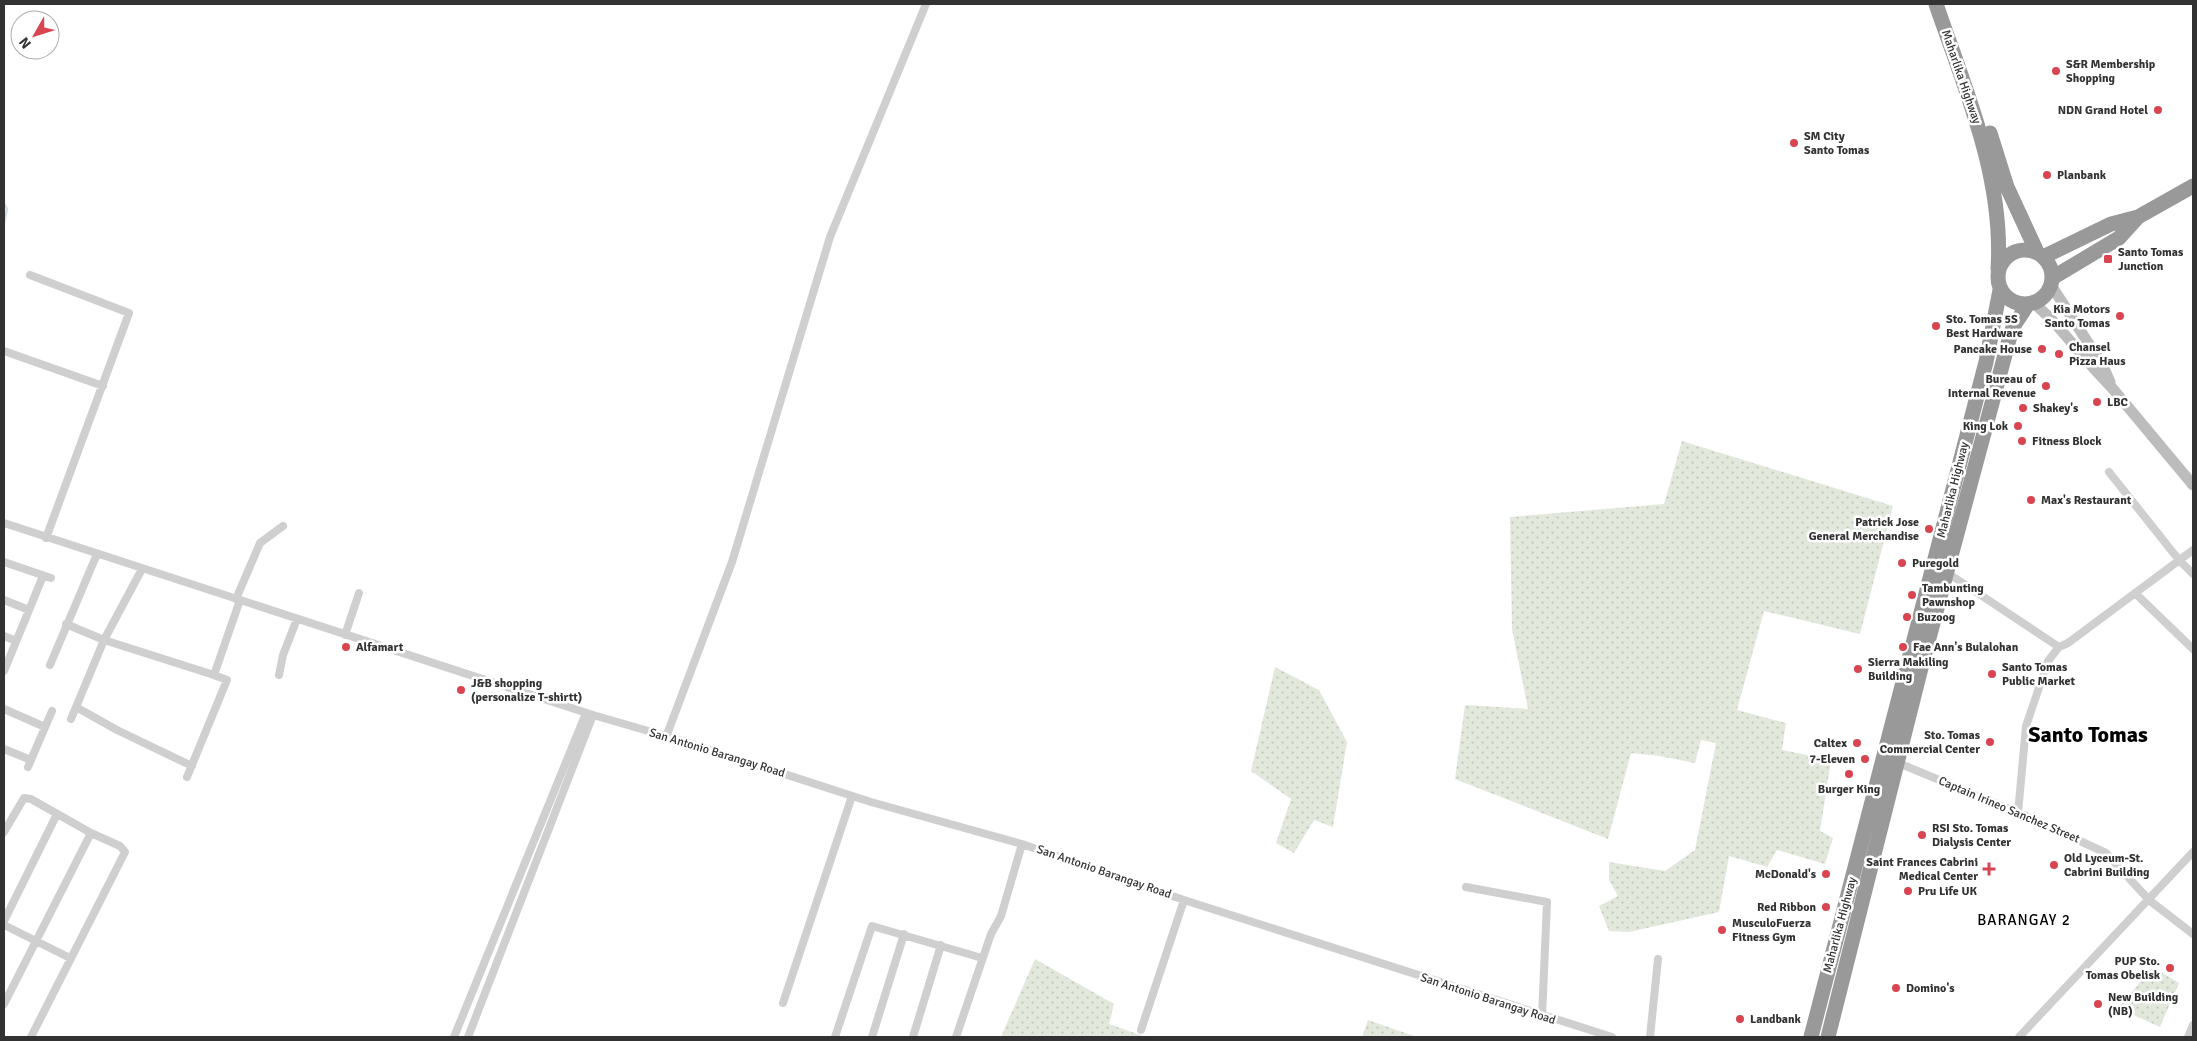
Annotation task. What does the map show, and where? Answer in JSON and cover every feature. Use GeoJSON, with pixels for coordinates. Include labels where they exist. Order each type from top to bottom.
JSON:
{"type":"FeatureCollection","features":[{"type":"Feature","properties":{"kind":"highway","name":"Maharlika Highway"},"geometry":{"type":"LineString","coordinates":[[1936,4],[1983,141],[1999,236],[1998,268]]}},
{"type":"Feature","properties":{"kind":"highway","name":"Maharlika Highway"},"geometry":{"type":"LineString","coordinates":[[1946,4],[2007,188],[2040,255]]}},
{"type":"Feature","properties":{"kind":"highway"},"geometry":{"type":"LineString","coordinates":[[2040,255],[2111,224],[2138,217],[2193,186]]}},
{"type":"Feature","properties":{"kind":"highway"},"geometry":{"type":"LineString","coordinates":[[2051,282],[2119,238],[2138,217]]}},
{"type":"Feature","properties":{"kind":"highway"},"geometry":{"type":"LineString","coordinates":[[2026,249],[2040,255],[2050,267],[2051,282],[2044,296],[2031,303],[2012,301],[2000,290],[1997,278],[1998,268],[2004,258],[2016,251],[2026,249]]}},
{"type":"Feature","properties":{"kind":"highway","name":"Maharlika Highway"},"geometry":{"type":"LineString","coordinates":[[1828,1037],[1890,761],[1986,362],[2000,290]]}},
{"type":"Feature","properties":{"kind":"highway","name":"Maharlika Highway"},"geometry":{"type":"LineString","coordinates":[[1811,1037],[1946,572],[2010,336],[2013,327],[2031,303]]}},
{"type":"Feature","properties":{"kind":"main road"},"geometry":{"type":"LineString","coordinates":[[2051,282],[2103,366],[2113,388]]}},
{"type":"Feature","properties":{"kind":"main road"},"geometry":{"type":"LineString","coordinates":[[2031,303],[2053,321],[2113,388],[2193,485]]}},
{"type":"Feature","properties":{"kind":"street"},"geometry":{"type":"LineString","coordinates":[[666,737],[732,562],[830,238],[926,4]]}},
{"type":"Feature","properties":{"kind":"street"},"geometry":{"type":"LineString","coordinates":[[30,275],[129,313],[46,538]]}},
{"type":"Feature","properties":{"kind":"street"},"geometry":{"type":"LineString","coordinates":[[4,351],[103,386]]}},
{"type":"Feature","properties":{"kind":"street"},"geometry":{"type":"LineString","coordinates":[[2109,472],[2179,560],[2193,574]]}},
{"type":"Feature","properties":{"kind":"street","name":"San Antonio Barangay Road"},"geometry":{"type":"LineString","coordinates":[[4,523],[590,714],[852,796],[1022,844],[1184,900],[1612,1037]]}},
{"type":"Feature","properties":{"kind":"street"},"geometry":{"type":"LineString","coordinates":[[214,674],[238,600],[260,543],[282,526]]}},
{"type":"Feature","properties":{"kind":"street"},"geometry":{"type":"LineString","coordinates":[[2018,813],[2026,726],[2048,660],[2059,647],[2068,643],[2193,550]]}},
{"type":"Feature","properties":{"kind":"street"},"geometry":{"type":"LineString","coordinates":[[50,665],[97,554]]}},
{"type":"Feature","properties":{"kind":"street"},"geometry":{"type":"LineString","coordinates":[[4,562],[52,578]]}},
{"type":"Feature","properties":{"kind":"street"},"geometry":{"type":"LineString","coordinates":[[71,720],[104,640],[142,569]]}},
{"type":"Feature","properties":{"kind":"street"},"geometry":{"type":"LineString","coordinates":[[1946,572],[2059,647]]}},
{"type":"Feature","properties":{"kind":"street"},"geometry":{"type":"LineString","coordinates":[[4,671],[43,576]]}},
{"type":"Feature","properties":{"kind":"street"},"geometry":{"type":"LineString","coordinates":[[345,634],[359,593]]}},
{"type":"Feature","properties":{"kind":"street"},"geometry":{"type":"LineString","coordinates":[[2135,593],[2193,649]]}},
{"type":"Feature","properties":{"kind":"street"},"geometry":{"type":"LineString","coordinates":[[4,600],[29,610]]}},
{"type":"Feature","properties":{"kind":"street"},"geometry":{"type":"LineString","coordinates":[[279,675],[283,655],[297,619]]}},
{"type":"Feature","properties":{"kind":"street"},"geometry":{"type":"LineString","coordinates":[[66,624],[104,640],[214,674],[226,680],[187,777]]}},
{"type":"Feature","properties":{"kind":"street"},"geometry":{"type":"LineString","coordinates":[[4,636],[16,642]]}},
{"type":"Feature","properties":{"kind":"street"},"geometry":{"type":"LineString","coordinates":[[76,707],[117,730],[192,766]]}},
{"type":"Feature","properties":{"kind":"street"},"geometry":{"type":"LineString","coordinates":[[4,709],[45,727]]}},
{"type":"Feature","properties":{"kind":"street"},"geometry":{"type":"LineString","coordinates":[[4,749],[30,764],[52,710]]}},
{"type":"Feature","properties":{"kind":"street"},"geometry":{"type":"LineString","coordinates":[[454,1037],[590,714]]}},
{"type":"Feature","properties":{"kind":"street"},"geometry":{"type":"LineString","coordinates":[[468,1037],[590,714]]}},
{"type":"Feature","properties":{"kind":"street","name":"Captain Irineo Sanchez Street"},"geometry":{"type":"LineString","coordinates":[[1890,761],[2018,813],[2079,839],[2106,853],[2149,900],[2193,934]]}},
{"type":"Feature","properties":{"kind":"street"},"geometry":{"type":"LineString","coordinates":[[783,1003],[852,796]]}},
{"type":"Feature","properties":{"kind":"street"},"geometry":{"type":"LineString","coordinates":[[4,832],[24,798],[31,799],[120,846],[125,852],[31,1037]]}},
{"type":"Feature","properties":{"kind":"street"},"geometry":{"type":"LineString","coordinates":[[4,921],[57,814]]}},
{"type":"Feature","properties":{"kind":"street"},"geometry":{"type":"LineString","coordinates":[[4,1004],[91,832]]}},
{"type":"Feature","properties":{"kind":"street"},"geometry":{"type":"LineString","coordinates":[[956,1037],[982,958],[991,934],[1001,916],[1022,844]]}},
{"type":"Feature","properties":{"kind":"street"},"geometry":{"type":"LineString","coordinates":[[2019,1037],[2193,852]]}},
{"type":"Feature","properties":{"kind":"street"},"geometry":{"type":"LineString","coordinates":[[1466,888],[1547,902],[1542,1016]]}},
{"type":"Feature","properties":{"kind":"street"},"geometry":{"type":"LineString","coordinates":[[1141,1030],[1184,900]]}},
{"type":"Feature","properties":{"kind":"street"},"geometry":{"type":"LineString","coordinates":[[4,925],[70,958]]}},
{"type":"Feature","properties":{"kind":"street"},"geometry":{"type":"LineString","coordinates":[[835,1037],[872,926],[982,958]]}},
{"type":"Feature","properties":{"kind":"street"},"geometry":{"type":"LineString","coordinates":[[872,1037],[904,934]]}},
{"type":"Feature","properties":{"kind":"street"},"geometry":{"type":"LineString","coordinates":[[913,1037],[941,945]]}},
{"type":"Feature","properties":{"kind":"street"},"geometry":{"type":"LineString","coordinates":[[1650,1037],[1658,959]]}},
{"type":"Feature","properties":{"kind":"street"},"geometry":{"type":"LineString","coordinates":[[2188,1037],[2193,1025]]}},
{"type":"Feature","properties":{"kind":"shaded area"},"geometry":{"type":"Polygon","coordinates":[[[1682,441],[1893,506],[1860,634],[1764,611],[1737,710],[1786,723],[1782,750],[1831,760],[1820,831],[1833,838],[1825,864],[1777,850],[1767,867],[1729,856],[1719,912],[1629,932],[1609,931],[1599,906],[1618,896],[1609,880],[1609,862],[1665,871],[1695,850],[1716,743],[1701,740],[1695,763],[1631,753],[1608,839],[1455,779],[1465,705],[1528,709],[1512,629],[1510,517],[1664,504],[1682,441]]]}},
{"type":"Feature","properties":{"kind":"shaded area"},"geometry":{"type":"Polygon","coordinates":[[[1275,667],[1319,690],[1347,742],[1333,827],[1314,820],[1294,853],[1276,843],[1291,799],[1251,771],[1275,667]]]}},
{"type":"Feature","properties":{"kind":"shaded area"},"geometry":{"type":"Polygon","coordinates":[[[1035,959],[1114,1004],[1109,1024],[1146,1037],[1001,1037],[1035,959]]]}},
{"type":"Feature","properties":{"kind":"shaded area"},"geometry":{"type":"Polygon","coordinates":[[[2153,967],[2179,983],[2160,1027],[2118,1008],[2153,967]]]}},
{"type":"Feature","properties":{"kind":"shaded area"},"geometry":{"type":"Polygon","coordinates":[[[1368,1020],[1417,1037],[1362,1037],[1368,1020]]]}},
{"type":"Feature","properties":{"kind":"waterway"},"geometry":{"type":"LineString","coordinates":[[4,204],[7,209],[4,223]]}},
{"type":"Feature","properties":{"kind":"place","name":"S&R Membership Shopping"},"geometry":{"type":"Point","coordinates":[2056,71]}},
{"type":"Feature","properties":{"kind":"place","name":"NDN Grand Hotel"},"geometry":{"type":"Point","coordinates":[2158,110]}},
{"type":"Feature","properties":{"kind":"place","name":"SM City Santo Tomas"},"geometry":{"type":"Point","coordinates":[1794,143]}},
{"type":"Feature","properties":{"kind":"place","name":"Planbank"},"geometry":{"type":"Point","coordinates":[2047,175]}},
{"type":"Feature","properties":{"kind":"place","name":"Santo Tomas Junction"},"geometry":{"type":"Point","coordinates":[2108,259]}},
{"type":"Feature","properties":{"kind":"place","name":"Kia Motors Santo Tomas"},"geometry":{"type":"Point","coordinates":[2120,316]}},
{"type":"Feature","properties":{"kind":"place","name":"Sto. Tomas 5S Best Hardware"},"geometry":{"type":"Point","coordinates":[1936,326]}},
{"type":"Feature","properties":{"kind":"place","name":"Pancake House"},"geometry":{"type":"Point","coordinates":[2042,349]}},
{"type":"Feature","properties":{"kind":"place","name":"Chansel Pizza Haus"},"geometry":{"type":"Point","coordinates":[2059,354]}},
{"type":"Feature","properties":{"kind":"place","name":"Bureau of Internal Revenue"},"geometry":{"type":"Point","coordinates":[2046,386]}},
{"type":"Feature","properties":{"kind":"place","name":"LBC"},"geometry":{"type":"Point","coordinates":[2097,402]}},
{"type":"Feature","properties":{"kind":"place","name":"Shakey's"},"geometry":{"type":"Point","coordinates":[2023,408]}},
{"type":"Feature","properties":{"kind":"place","name":"King Lok"},"geometry":{"type":"Point","coordinates":[2018,426]}},
{"type":"Feature","properties":{"kind":"place","name":"Fitness Block"},"geometry":{"type":"Point","coordinates":[2022,441]}},
{"type":"Feature","properties":{"kind":"place","name":"Max's Restaurant"},"geometry":{"type":"Point","coordinates":[2031,500]}},
{"type":"Feature","properties":{"kind":"place","name":"Patrick Jose General Merchandise"},"geometry":{"type":"Point","coordinates":[1929,529]}},
{"type":"Feature","properties":{"kind":"place","name":"Puregold"},"geometry":{"type":"Point","coordinates":[1902,563]}},
{"type":"Feature","properties":{"kind":"place","name":"Tambunting Pawnshop"},"geometry":{"type":"Point","coordinates":[1912,595]}},
{"type":"Feature","properties":{"kind":"place","name":"Buzoog"},"geometry":{"type":"Point","coordinates":[1907,617]}},
{"type":"Feature","properties":{"kind":"place","name":"Alfamart"},"geometry":{"type":"Point","coordinates":[346,647]}},
{"type":"Feature","properties":{"kind":"place","name":"Fae Ann's Bulalohan"},"geometry":{"type":"Point","coordinates":[1903,647]}},
{"type":"Feature","properties":{"kind":"place","name":"Sierra Makiling Building"},"geometry":{"type":"Point","coordinates":[1858,669]}},
{"type":"Feature","properties":{"kind":"place","name":"Santo Tomas Public Market"},"geometry":{"type":"Point","coordinates":[1992,674]}},
{"type":"Feature","properties":{"kind":"place","name":"J&B shopping (personalize T-shirtt)"},"geometry":{"type":"Point","coordinates":[461,690]}},
{"type":"Feature","properties":{"kind":"place","name":"Sto. Tomas Commercial Center"},"geometry":{"type":"Point","coordinates":[1990,742]}},
{"type":"Feature","properties":{"kind":"place","name":"Caltex"},"geometry":{"type":"Point","coordinates":[1857,743]}},
{"type":"Feature","properties":{"kind":"place","name":"7-Eleven"},"geometry":{"type":"Point","coordinates":[1865,759]}},
{"type":"Feature","properties":{"kind":"place","name":"Burger King"},"geometry":{"type":"Point","coordinates":[1849,774]}},
{"type":"Feature","properties":{"kind":"place","name":"RSI Sto. Tomas Dialysis Center"},"geometry":{"type":"Point","coordinates":[1922,835]}},
{"type":"Feature","properties":{"kind":"place","name":"Old Lyceum-St. Cabrini Building"},"geometry":{"type":"Point","coordinates":[2054,865]}},
{"type":"Feature","properties":{"kind":"place","name":"Saint Frances Cabrini Medical Center"},"geometry":{"type":"Point","coordinates":[1989,869]}},
{"type":"Feature","properties":{"kind":"place","name":"McDonald's"},"geometry":{"type":"Point","coordinates":[1826,874]}},
{"type":"Feature","properties":{"kind":"place","name":"Pru Life UK"},"geometry":{"type":"Point","coordinates":[1908,891]}},
{"type":"Feature","properties":{"kind":"place","name":"Red Ribbon"},"geometry":{"type":"Point","coordinates":[1826,907]}},
{"type":"Feature","properties":{"kind":"place","name":"MusculoFuerza Fitness Gym"},"geometry":{"type":"Point","coordinates":[1722,930]}},
{"type":"Feature","properties":{"kind":"place","name":"PUP Sto. Tomas Obelisk"},"geometry":{"type":"Point","coordinates":[2170,968]}},
{"type":"Feature","properties":{"kind":"place","name":"Domino's"},"geometry":{"type":"Point","coordinates":[1896,988]}},
{"type":"Feature","properties":{"kind":"place","name":"New Building (NB)"},"geometry":{"type":"Point","coordinates":[2098,1004]}},
{"type":"Feature","properties":{"kind":"place","name":"Landbank"},"geometry":{"type":"Point","coordinates":[1740,1019]}},
{"type":"Feature","properties":{"kind":"district","name":"Santo Tomas"},"geometry":{"type":"Point","coordinates":[2088,734]}},
{"type":"Feature","properties":{"kind":"district","name":"BARANGAY 2"},"geometry":{"type":"Point","coordinates":[2024,920]}}]}
